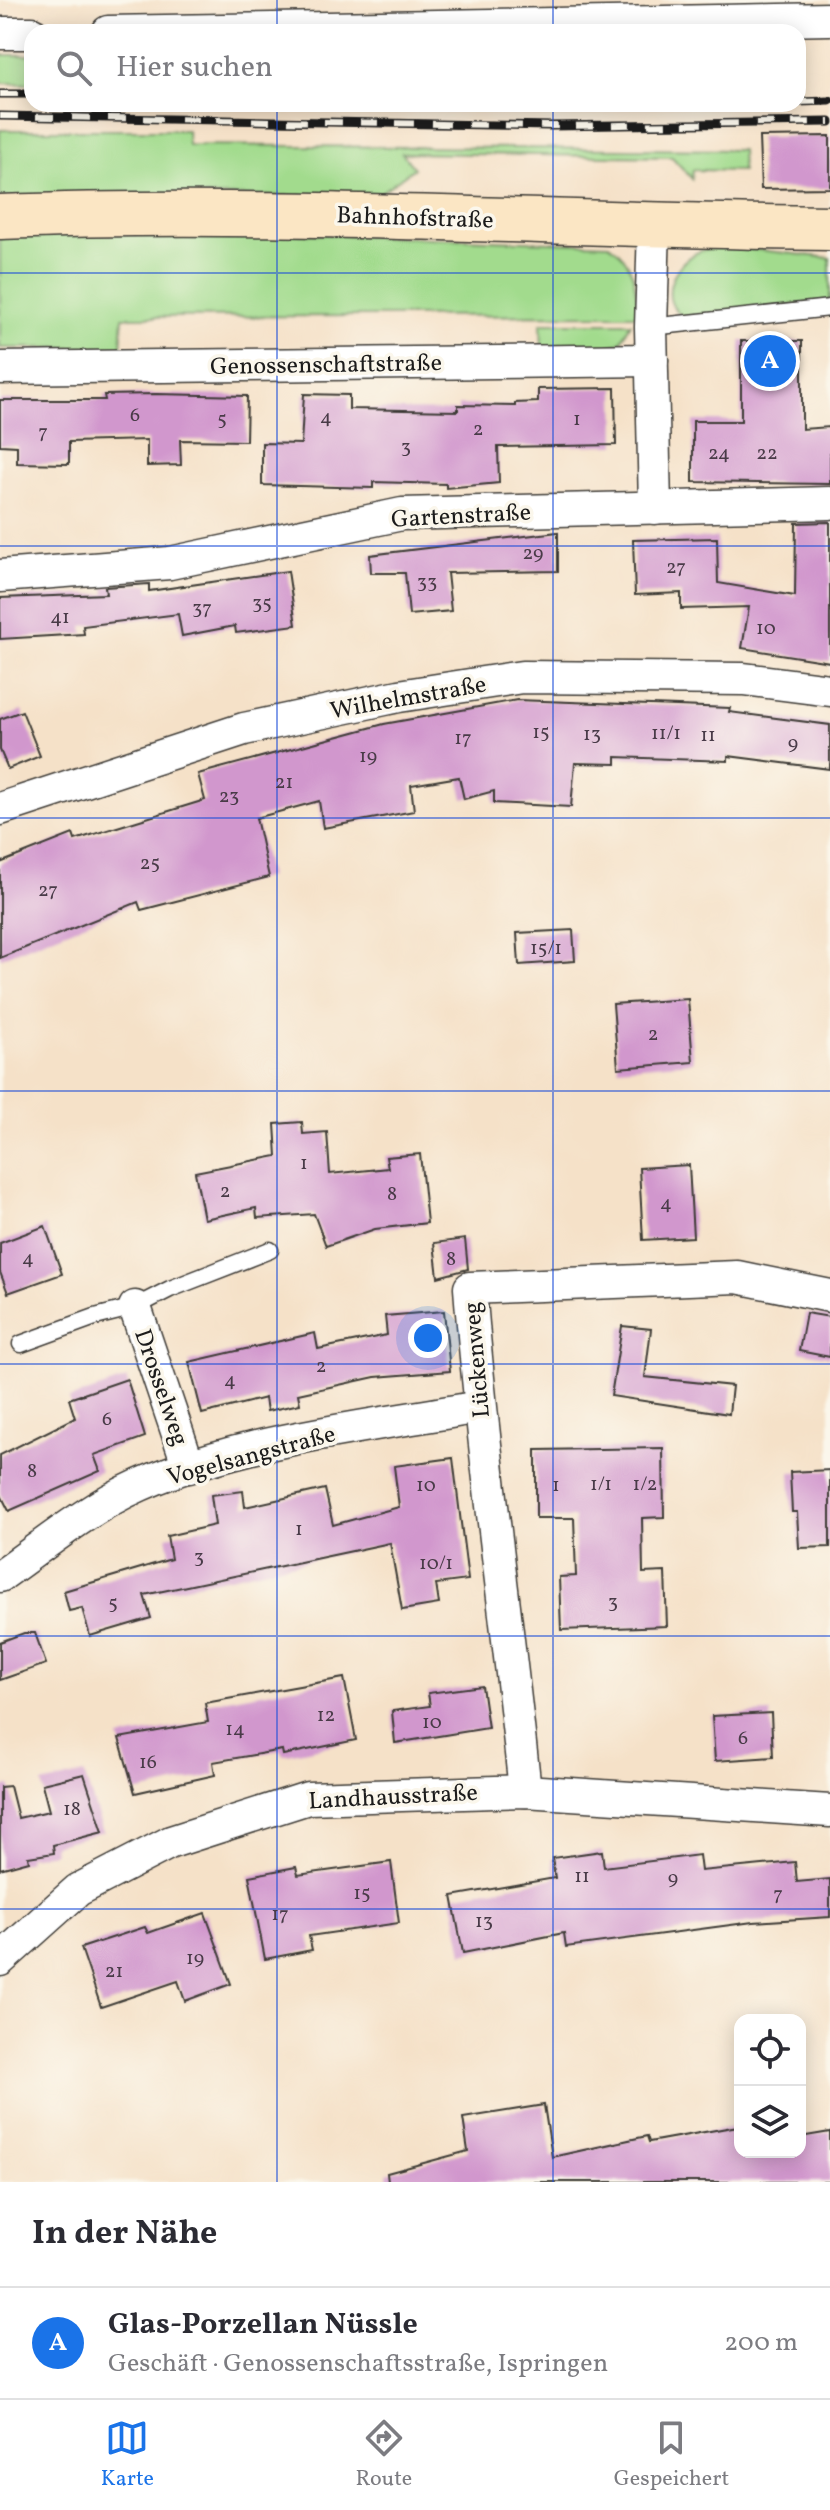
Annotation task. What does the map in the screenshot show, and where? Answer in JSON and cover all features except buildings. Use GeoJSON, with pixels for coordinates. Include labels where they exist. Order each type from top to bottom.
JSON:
{"type":"FeatureCollection","features":[{"type":"Feature","properties":{"kind":"main road","name":"Bahnhofstraße"},"geometry":{"type":"LineString","coordinates":[[0,217],[391,214],[654,226],[830,228]]}},
{"type":"Feature","properties":{"kind":"street"},"geometry":{"type":"LineString","coordinates":[[552,24],[830,19]]}},
{"type":"Feature","properties":{"kind":"street"},"geometry":{"type":"LineString","coordinates":[[0,33],[24,33]]}},
{"type":"Feature","properties":{"kind":"street"},"geometry":{"type":"LineString","coordinates":[[654,226],[651,327],[655,508]]}},
{"type":"Feature","properties":{"kind":"street","name":"Genossenschaftstraße"},"geometry":{"type":"LineString","coordinates":[[0,368],[652,360]]}},
{"type":"Feature","properties":{"kind":"street","name":"Gartenstraße"},"geometry":{"type":"LineString","coordinates":[[0,576],[170,563],[402,514],[830,503]]}},
{"type":"Feature","properties":{"kind":"street","name":"Wilhelmstraße"},"geometry":{"type":"LineString","coordinates":[[0,809],[244,729],[399,696],[522,677],[744,679],[830,690]]}},
{"type":"Feature","properties":{"kind":"street","name":"Lückenweg"},"geometry":{"type":"LineString","coordinates":[[525,1791],[505,1597],[479,1407],[470,1288],[737,1277],[830,1296]]}},
{"type":"Feature","properties":{"kind":"street","name":"Drosselweg"},"geometry":{"type":"LineString","coordinates":[[135,1307],[189,1467]]}},
{"type":"Feature","properties":{"kind":"street","name":"Vogelsangstraße"},"geometry":{"type":"LineString","coordinates":[[0,1576],[110,1500],[189,1467],[315,1435],[479,1407]]}},
{"type":"Feature","properties":{"kind":"street","name":"Landhausstraße"},"geometry":{"type":"LineString","coordinates":[[0,1960],[78,1890],[171,1842],[308,1798],[525,1791],[830,1811]]}},
{"type":"Feature","properties":{"kind":"lane"},"geometry":{"type":"LineString","coordinates":[[651,327],[830,308]]}},
{"type":"Feature","properties":{"kind":"lane","name":"Drosselweg"},"geometry":{"type":"LineString","coordinates":[[21,1344],[95,1317],[135,1307],[170,1289],[270,1250]]}},
{"type":"Feature","properties":{"kind":"green space"},"geometry":{"type":"Polygon","coordinates":[[[0,55],[24,55],[24,84],[0,83],[0,55]]]}},
{"type":"Feature","properties":{"kind":"green space"},"geometry":{"type":"Polygon","coordinates":[[[0,130],[187,130],[188,145],[741,150],[742,171],[693,170],[692,179],[672,157],[402,153],[414,168],[377,195],[0,198],[0,130]]]}},
{"type":"Feature","properties":{"kind":"green space"},"geometry":{"type":"Polygon","coordinates":[[[255,232],[609,244],[629,266],[635,284],[638,315],[123,317],[121,348],[0,348],[0,235],[255,232]]]}},
{"type":"Feature","properties":{"kind":"green space"},"geometry":{"type":"Polygon","coordinates":[[[722,246],[830,258],[830,301],[684,317],[671,302],[671,284],[675,274],[687,258],[722,246]]]}},
{"type":"Feature","properties":{"kind":"green space"},"geometry":{"type":"Polygon","coordinates":[[[541,323],[631,323],[621,342],[606,348],[542,351],[541,323]]]}},
{"type":"Feature","properties":{"kind":"railway"},"geometry":{"type":"LineString","coordinates":[[0,94],[24,94]]}},
{"type":"Feature","properties":{"kind":"railway"},"geometry":{"type":"LineString","coordinates":[[806,102],[830,101]]}},
{"type":"Feature","properties":{"kind":"railway"},"geometry":{"type":"LineString","coordinates":[[0,116],[551,126],[830,122]]}},
{"type":"Feature","properties":{"kind":"place","name":"Glas-Porzellan Nüssle"},"geometry":{"type":"Point","coordinates":[770,361]}}]}
